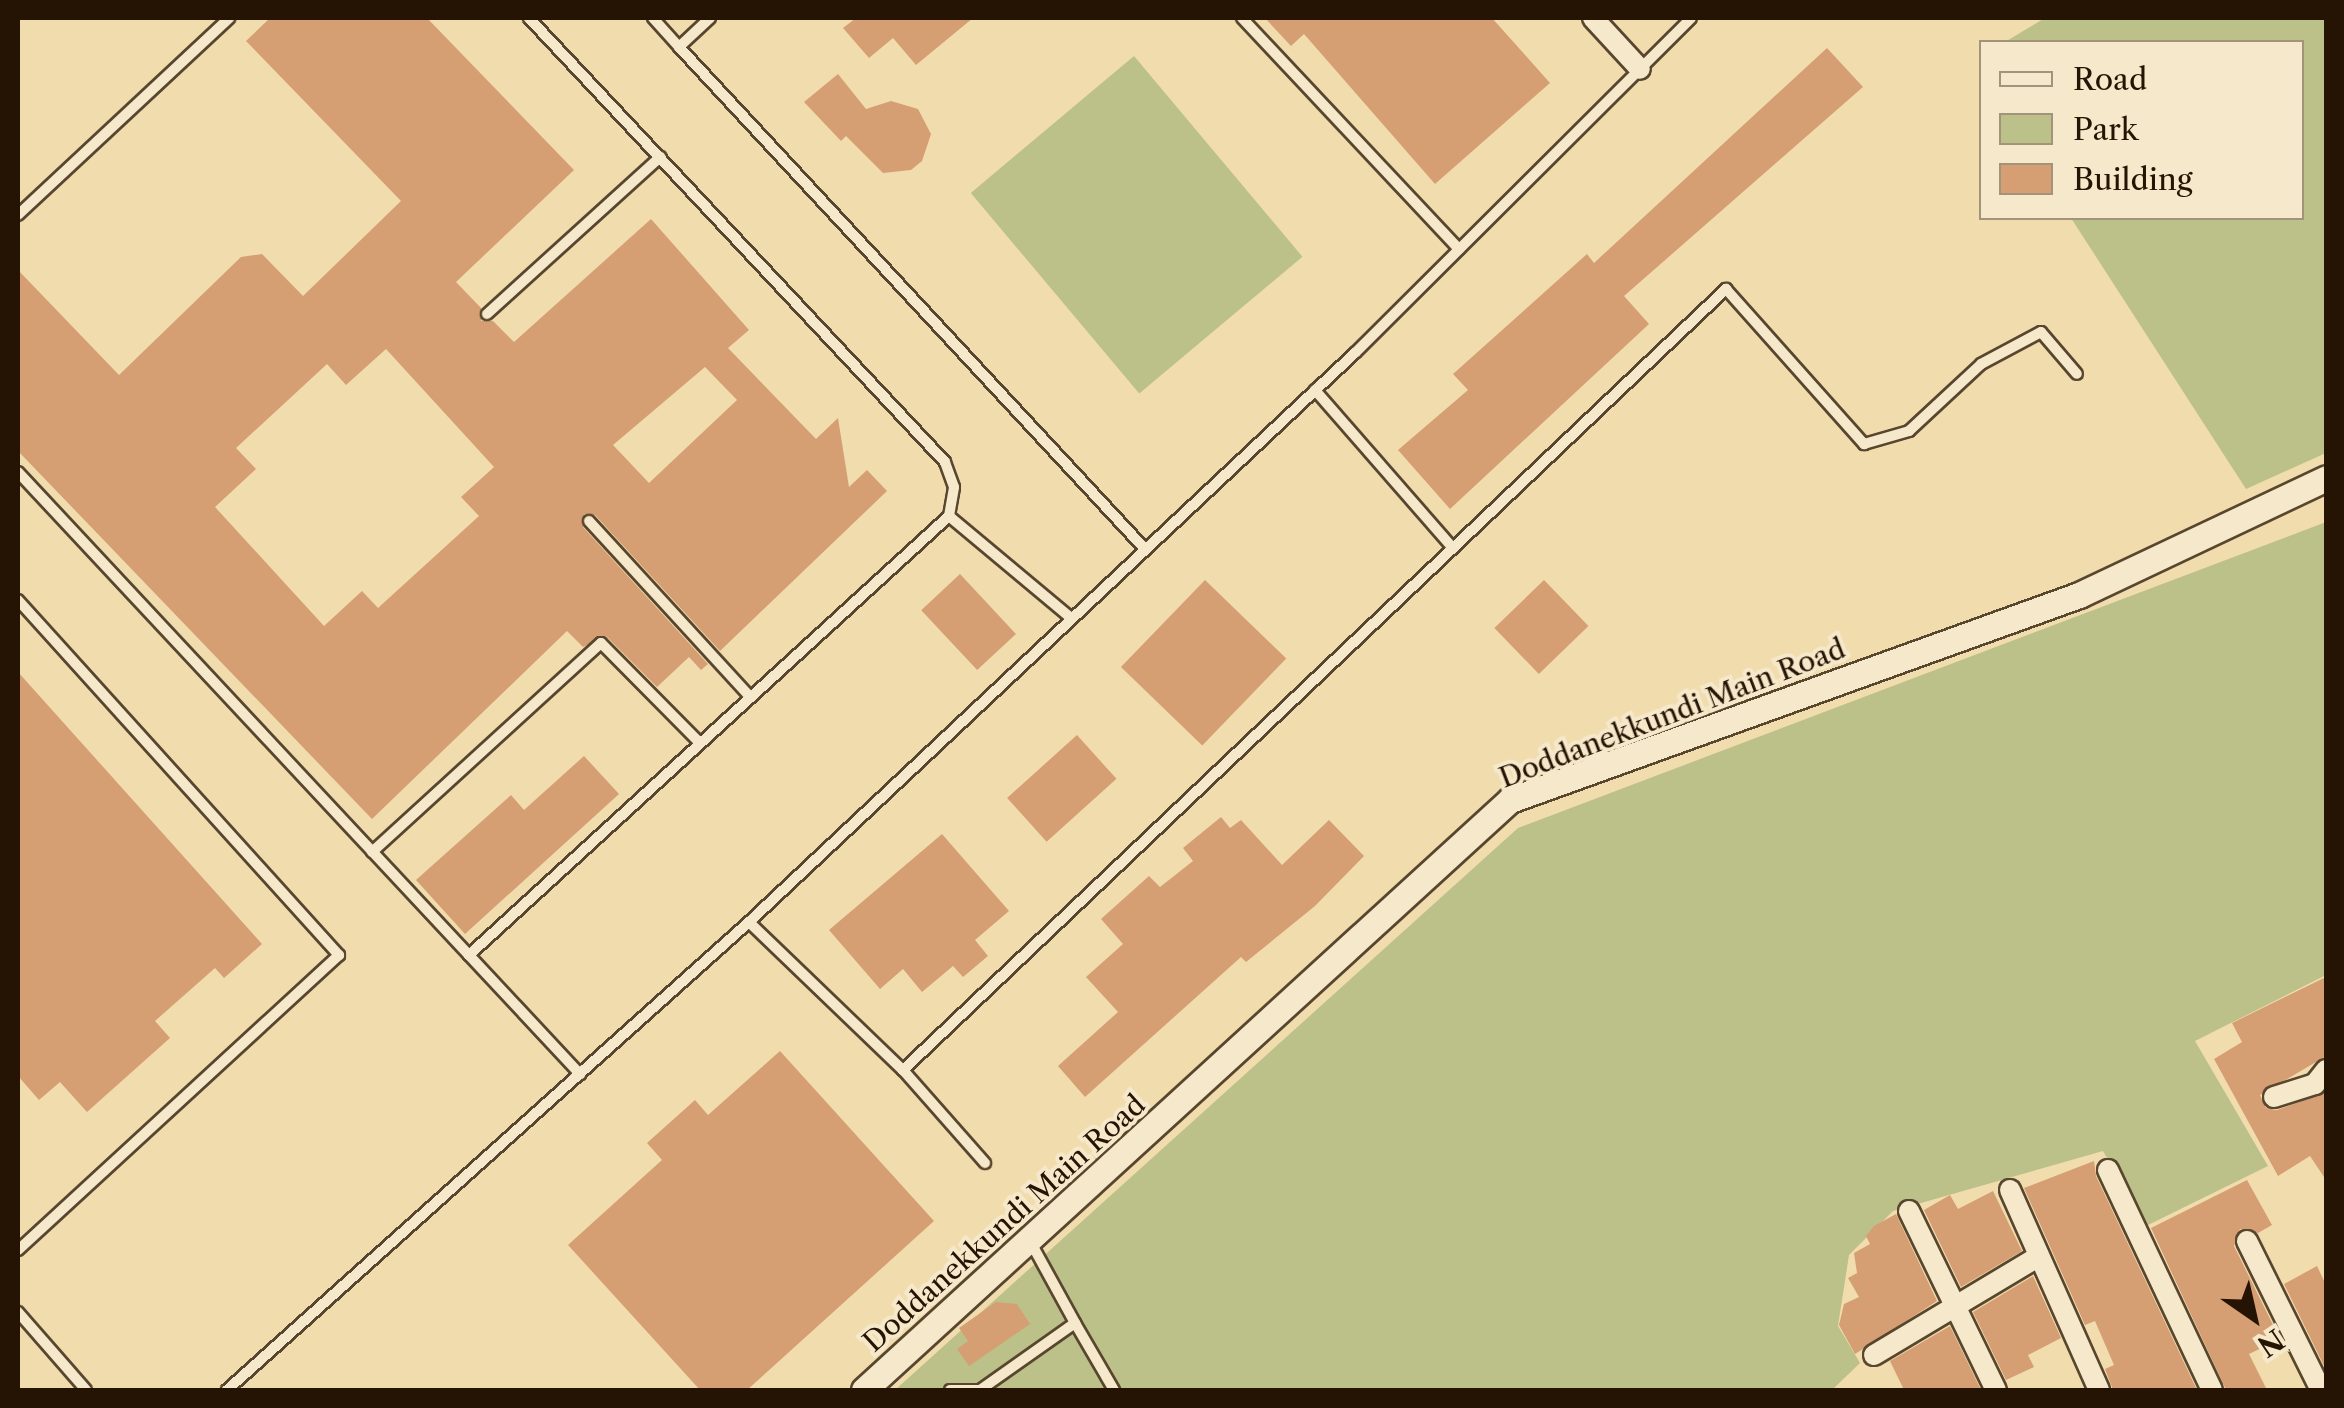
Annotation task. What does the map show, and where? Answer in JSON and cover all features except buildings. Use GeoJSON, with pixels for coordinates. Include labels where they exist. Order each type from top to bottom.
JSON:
{"type":"FeatureCollection","features":[{"type":"Feature","properties":{"kind":"street"},"geometry":{"type":"LineString","coordinates":[[1592,18],[1640,68]]}},
{"type":"Feature","properties":{"kind":"street","name":"Doddanekkundi Main Road"},"geometry":{"type":"LineString","coordinates":[[864,1390],[1510,800],[2079,595],[2326,478]]}},
{"type":"Feature","properties":{"kind":"street"},"geometry":{"type":"LineString","coordinates":[[2274,1097],[2315,1084],[2326,1070]]}},
{"type":"Feature","properties":{"kind":"street"},"geometry":{"type":"LineString","coordinates":[[2108,1170],[2212,1390]]}},
{"type":"Feature","properties":{"kind":"street"},"geometry":{"type":"LineString","coordinates":[[2010,1190],[2099,1390]]}},
{"type":"Feature","properties":{"kind":"street"},"geometry":{"type":"LineString","coordinates":[[1909,1211],[1996,1390]]}},
{"type":"Feature","properties":{"kind":"street"},"geometry":{"type":"LineString","coordinates":[[2247,1241],[2321,1390]]}},
{"type":"Feature","properties":{"kind":"street"},"geometry":{"type":"LineString","coordinates":[[1874,1355],[2038,1257]]}},
{"type":"Feature","properties":{"kind":"lane"},"geometry":{"type":"LineString","coordinates":[[18,215],[228,18]]}},
{"type":"Feature","properties":{"kind":"lane"},"geometry":{"type":"LineString","coordinates":[[468,954],[949,516],[954,487],[945,462],[529,18]]}},
{"type":"Feature","properties":{"kind":"lane"},"geometry":{"type":"LineString","coordinates":[[653,18],[1144,548]]}},
{"type":"Feature","properties":{"kind":"lane"},"geometry":{"type":"LineString","coordinates":[[679,46],[710,18]]}},
{"type":"Feature","properties":{"kind":"lane"},"geometry":{"type":"LineString","coordinates":[[1242,18],[1459,249]]}},
{"type":"Feature","properties":{"kind":"lane"},"geometry":{"type":"LineString","coordinates":[[227,1390],[749,922],[1315,390],[1691,18]]}},
{"type":"Feature","properties":{"kind":"lane"},"geometry":{"type":"LineString","coordinates":[[487,314],[660,157]]}},
{"type":"Feature","properties":{"kind":"lane"},"geometry":{"type":"LineString","coordinates":[[903,1070],[1726,289],[1864,444],[1910,432],[1981,364],[2041,332],[2077,374]]}},
{"type":"Feature","properties":{"kind":"lane"},"geometry":{"type":"LineString","coordinates":[[1315,390],[1453,548]]}},
{"type":"Feature","properties":{"kind":"lane"},"geometry":{"type":"LineString","coordinates":[[18,472],[580,1074]]}},
{"type":"Feature","properties":{"kind":"lane"},"geometry":{"type":"LineString","coordinates":[[949,516],[1071,618]]}},
{"type":"Feature","properties":{"kind":"lane"},"geometry":{"type":"LineString","coordinates":[[590,521],[750,698]]}},
{"type":"Feature","properties":{"kind":"lane"},"geometry":{"type":"LineString","coordinates":[[18,600],[339,955],[18,1250]]}},
{"type":"Feature","properties":{"kind":"lane"},"geometry":{"type":"LineString","coordinates":[[372,852],[601,643],[700,744]]}},
{"type":"Feature","properties":{"kind":"lane"},"geometry":{"type":"LineString","coordinates":[[749,922],[903,1070],[985,1163]]}},
{"type":"Feature","properties":{"kind":"lane"},"geometry":{"type":"LineString","coordinates":[[1030,1241],[1114,1390]]}},
{"type":"Feature","properties":{"kind":"lane"},"geometry":{"type":"LineString","coordinates":[[18,1312],[86,1390]]}},
{"type":"Feature","properties":{"kind":"lane"},"geometry":{"type":"LineString","coordinates":[[950,1390],[980,1390],[1076,1323]]}},
{"type":"Feature","properties":{"kind":"green space"},"geometry":{"type":"Polygon","coordinates":[[[2045,18],[2326,18],[2326,453],[2246,489],[2072,220],[2304,220],[2304,40],[2008,40],[2045,18]]]}},
{"type":"Feature","properties":{"kind":"green space"},"geometry":{"type":"Polygon","coordinates":[[[1134,56],[1302,257],[1139,394],[971,193],[1134,56]]]}},
{"type":"Feature","properties":{"kind":"green space"},"geometry":{"type":"Polygon","coordinates":[[[2326,522],[2326,975],[2195,1041],[2268,1166],[2146,1226],[2103,1151],[1893,1211],[1849,1255],[1838,1326],[1860,1363],[1832,1390],[895,1390],[1518,828],[2326,522]]]}}]}
